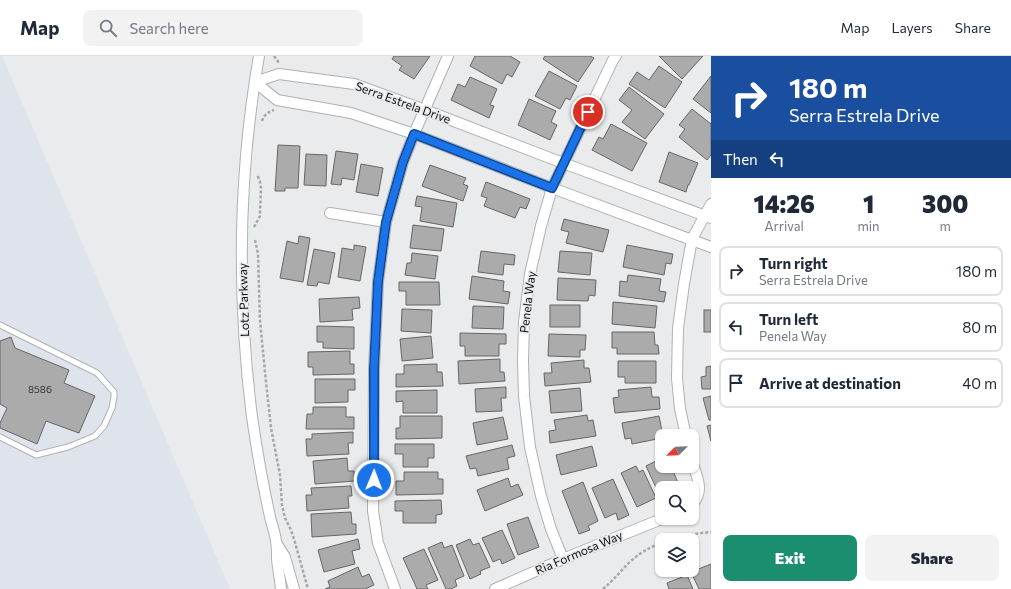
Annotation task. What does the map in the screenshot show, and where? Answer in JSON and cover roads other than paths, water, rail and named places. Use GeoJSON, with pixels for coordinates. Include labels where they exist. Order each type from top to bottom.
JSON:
{"type":"FeatureCollection","features":[{"type":"Feature","properties":{"kind":"street","name":"Lotz Parkway"},"geometry":{"type":"LineString","coordinates":[[260,56],[255,82],[247,146],[244,188],[242,241],[243,316],[252,416],[260,468],[276,542],[281,589]]}},
{"type":"Feature","properties":{"kind":"street"},"geometry":{"type":"LineString","coordinates":[[395,589],[378,543],[373,511],[374,369],[378,282],[386,222],[403,162],[448,56]]}},
{"type":"Feature","properties":{"kind":"street","name":"Penela Way"},"geometry":{"type":"LineString","coordinates":[[563,559],[551,529],[541,496],[530,447],[524,396],[522,361],[524,322],[530,274],[541,226],[552,188],[616,56]]}},
{"type":"Feature","properties":{"kind":"street","name":"Serra Estrela Drive"},"geometry":{"type":"LineString","coordinates":[[255,82],[279,74],[354,84],[708,217]]}},
{"type":"Feature","properties":{"kind":"street","name":"Serra Estrela Drive"},"geometry":{"type":"LineString","coordinates":[[255,82],[277,100],[351,113],[414,134],[552,188],[711,247]]}},
{"type":"Feature","properties":{"kind":"street"},"geometry":{"type":"LineString","coordinates":[[684,429],[680,409],[677,378],[678,328],[692,239],[708,217],[711,204]]}},
{"type":"Feature","properties":{"kind":"street"},"geometry":{"type":"LineString","coordinates":[[330,213],[386,222]]}},
{"type":"Feature","properties":{"kind":"street","name":"Ria Formosa Way"},"geometry":{"type":"LineString","coordinates":[[495,589],[563,559],[655,522]]}},
{"type":"Feature","properties":{"kind":"street","name":"Lotz Parkway"},"geometry":{"type":"LineString","coordinates":[[276,542],[285,557],[294,589]]}},
{"type":"Feature","properties":{"kind":"lane"},"geometry":{"type":"LineString","coordinates":[[0,325],[97,372],[114,392],[114,396],[112,408],[104,426],[95,436],[68,447],[36,455],[0,437]]}}]}
